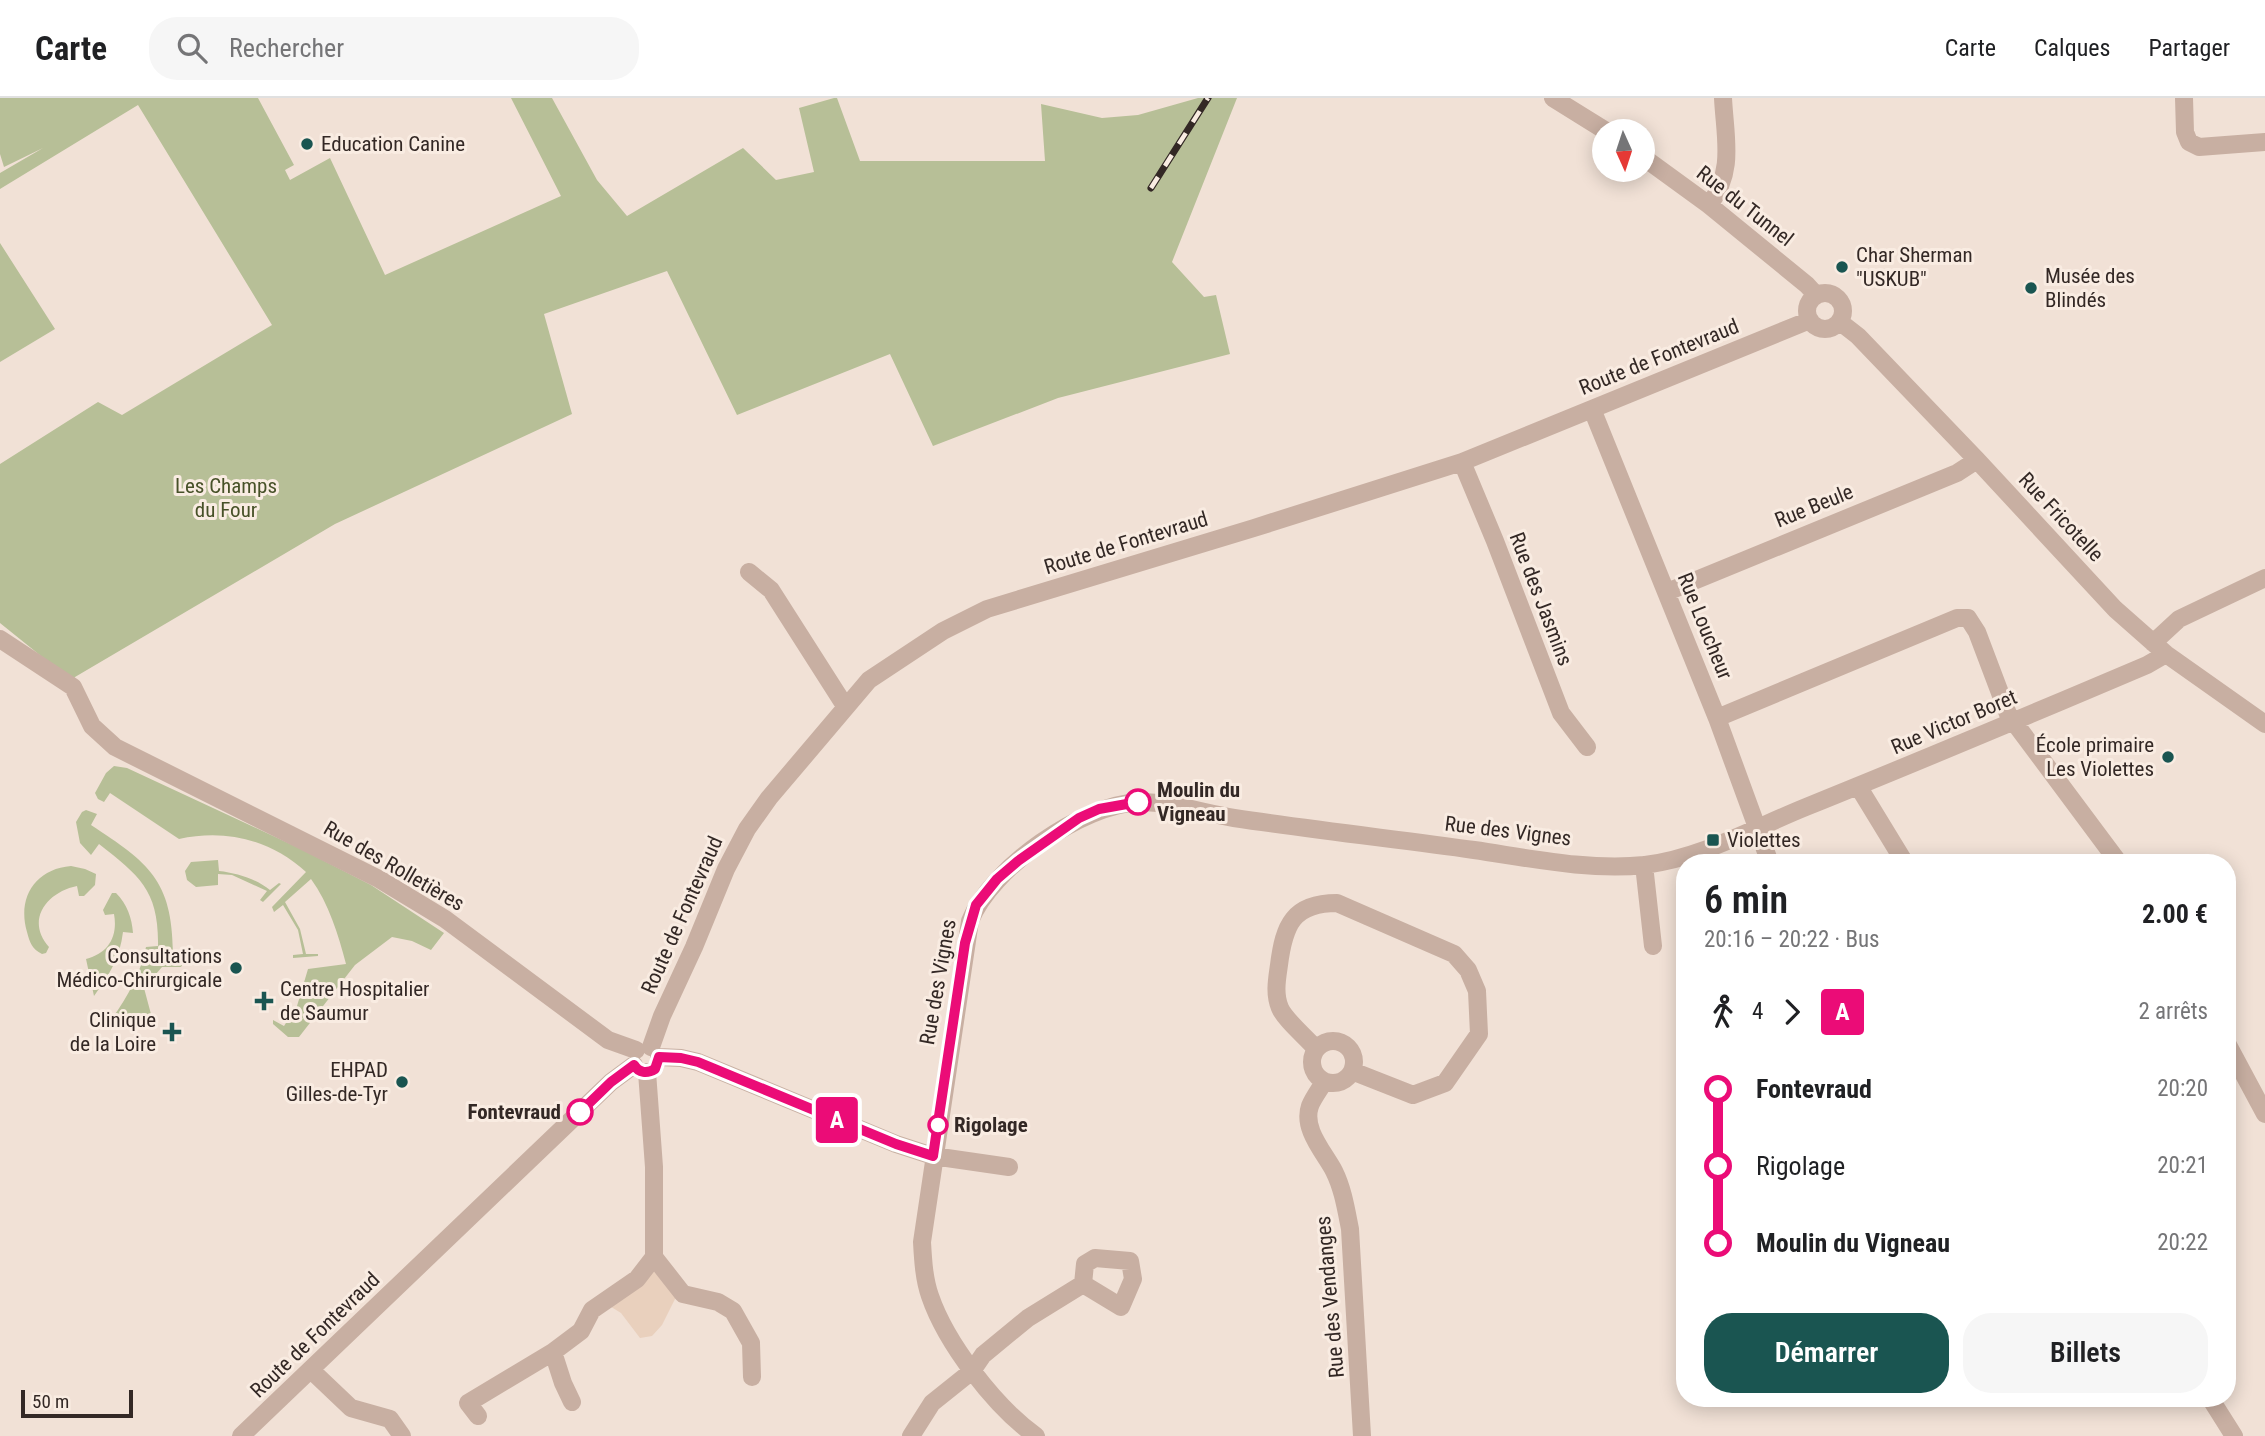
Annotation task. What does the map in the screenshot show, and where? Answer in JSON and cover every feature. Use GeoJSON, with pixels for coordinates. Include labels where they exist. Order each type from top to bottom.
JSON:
{"type":"FeatureCollection","features":[{"type":"Feature","properties":{"kind":"street"},"geometry":{"type":"LineString","coordinates":[[1553,98],[1592,122]]}},
{"type":"Feature","properties":{"kind":"street"},"geometry":{"type":"LineString","coordinates":[[1709,205],[1725,179],[1727,157],[1723,98]]}},
{"type":"Feature","properties":{"kind":"street"},"geometry":{"type":"LineString","coordinates":[[2183,98],[2185,132],[2189,142],[2199,147],[2265,142]]}},
{"type":"Feature","properties":{"kind":"street","name":"Rue du Tunnel"},"geometry":{"type":"LineString","coordinates":[[1656,166],[1709,205],[1816,295]]}},
{"type":"Feature","properties":{"kind":"street"},"geometry":{"type":"LineString","coordinates":[[1829,294],[1838,299],[1843,310],[1840,322],[1824,329],[1818,328],[1810,320],[1808,305],[1816,295],[1829,294]]}},
{"type":"Feature","properties":{"kind":"street","name":"Route de Fontevraud"},"geometry":{"type":"LineString","coordinates":[[241,1436],[611,1082],[645,1058],[726,869],[747,829],[769,798],[845,706],[883,669],[943,631],[987,608],[1462,462],[1810,320]]}},
{"type":"Feature","properties":{"kind":"street","name":"Rue Fricotelle"},"geometry":{"type":"LineString","coordinates":[[1840,322],[1858,336],[1977,460],[2115,610],[2159,648],[2265,724]]}},
{"type":"Feature","properties":{"kind":"street","name":"Rue Loucheur"},"geometry":{"type":"LineString","coordinates":[[1592,409],[1717,718],[1767,854]]}},
{"type":"Feature","properties":{"kind":"street","name":"Rue Beule"},"geometry":{"type":"LineString","coordinates":[[1667,592],[1957,473],[1977,460]]}},
{"type":"Feature","properties":{"kind":"street","name":"Rue des Jasmins"},"geometry":{"type":"LineString","coordinates":[[1462,462],[1561,713],[1587,747]]}},
{"type":"Feature","properties":{"kind":"street"},"geometry":{"type":"LineString","coordinates":[[749,572],[771,590],[845,706]]}},
{"type":"Feature","properties":{"kind":"street","name":"Rue Victor Boret"},"geometry":{"type":"LineString","coordinates":[[1758,828],[2158,661],[2159,648],[2179,619],[2265,578]]}},
{"type":"Feature","properties":{"kind":"street"},"geometry":{"type":"LineString","coordinates":[[1717,718],[1956,618],[1968,618],[1977,632],[1994,681],[2013,722],[2112,854]]}},
{"type":"Feature","properties":{"kind":"street","name":"Rue des Rolletières"},"geometry":{"type":"LineString","coordinates":[[0,639],[73,687],[92,726],[115,747],[379,879],[445,919],[608,1040],[645,1058],[681,1058],[698,1062],[896,1144],[933,1156],[1009,1167]]}},
{"type":"Feature","properties":{"kind":"street"},"geometry":{"type":"LineString","coordinates":[[1858,786],[1900,854]]}},
{"type":"Feature","properties":{"kind":"street","name":"Rue des Vignes"},"geometry":{"type":"LineString","coordinates":[[1035,1436],[1012,1416],[972,1371],[939,1317],[925,1275],[922,1242],[965,943],[976,905],[997,879],[1079,818],[1099,809],[1140,802],[1564,862],[1644,865],[1676,858]]}},
{"type":"Feature","properties":{"kind":"street","name":"Rue des Vignes"},"geometry":{"type":"LineString","coordinates":[[1690,854],[1758,828]]}},
{"type":"Feature","properties":{"kind":"street"},"geometry":{"type":"LineString","coordinates":[[1644,865],[1653,946]]}},
{"type":"Feature","properties":{"kind":"street"},"geometry":{"type":"LineString","coordinates":[[1316,1049],[1280,1010],[1276,989],[1282,937],[1297,914],[1317,903],[1337,903],[1454,954],[1468,970],[1477,990],[1479,1034],[1445,1083],[1413,1095],[1352,1071]]}},
{"type":"Feature","properties":{"kind":"street"},"geometry":{"type":"LineString","coordinates":[[1328,1041],[1341,1042],[1351,1051],[1354,1065],[1352,1071],[1343,1081],[1331,1084],[1324,1082],[1314,1074],[1312,1054],[1328,1041]]}},
{"type":"Feature","properties":{"kind":"street"},"geometry":{"type":"LineString","coordinates":[[645,1058],[654,1167],[657,1268],[683,1294],[718,1301],[733,1311],[751,1343],[752,1377]]}},
{"type":"Feature","properties":{"kind":"street"},"geometry":{"type":"LineString","coordinates":[[2236,1060],[2265,1114]]}},
{"type":"Feature","properties":{"kind":"street","name":"Rue des Vendanges"},"geometry":{"type":"LineString","coordinates":[[1324,1082],[1310,1106],[1309,1120],[1315,1141],[1335,1173],[1345,1200],[1350,1229],[1362,1436]]}},
{"type":"Feature","properties":{"kind":"street"},"geometry":{"type":"LineString","coordinates":[[478,1416],[468,1403],[553,1352],[581,1331],[592,1310],[657,1268]]}},
{"type":"Feature","properties":{"kind":"street"},"geometry":{"type":"LineString","coordinates":[[911,1436],[932,1403],[972,1371],[983,1355],[1028,1318],[1083,1284]]}},
{"type":"Feature","properties":{"kind":"street"},"geometry":{"type":"LineString","coordinates":[[553,1352],[572,1402]]}},
{"type":"Feature","properties":{"kind":"street"},"geometry":{"type":"LineString","coordinates":[[311,1370],[351,1408],[390,1419],[402,1436]]}},
{"type":"Feature","properties":{"kind":"street"},"geometry":{"type":"LineString","coordinates":[[2216,1407],[2234,1436]]}},
{"type":"Feature","properties":{"kind":"green space","name":"Les Champs du Four"},"geometry":{"type":"Polygon","coordinates":[[[0,98],[258,98],[294,165],[285,170],[290,180],[330,158],[385,275],[561,196],[511,98],[552,98],[597,180],[627,216],[743,148],[776,180],[814,172],[799,108],[834,98],[837,98],[860,161],[1045,161],[1041,104],[1102,118],[1138,115],[1198,98],[1237,98],[1172,262],[1204,297],[1216,295],[1230,354],[1058,398],[933,446],[890,354],[737,415],[667,271],[544,314],[572,414],[335,524],[72,681],[0,623],[0,464],[98,402],[122,415],[272,325],[138,105],[0,189],[0,173],[43,148],[4,167],[0,154],[0,98]]]}},
{"type":"Feature","properties":{"kind":"green space"},"geometry":{"type":"Polygon","coordinates":[[[0,243],[55,329],[0,362],[0,243]]]}},
{"type":"Feature","properties":{"kind":"green space"},"geometry":{"type":"Polygon","coordinates":[[[114,766],[127,768],[301,849],[371,885],[444,933],[431,950],[412,941],[392,937],[355,965],[299,1037],[288,1037],[273,1024],[273,1020],[284,1026],[297,1006],[308,969],[346,964],[332,920],[311,879],[285,902],[300,929],[306,954],[318,956],[293,958],[293,955],[303,954],[298,930],[283,905],[274,912],[272,907],[306,872],[262,844],[230,836],[179,839],[110,793],[104,802],[98,799],[95,793],[106,773],[114,766]]]}},
{"type":"Feature","properties":{"kind":"green space"},"geometry":{"type":"Polygon","coordinates":[[[86,810],[97,814],[91,825],[128,851],[153,876],[168,907],[173,952],[185,953],[181,967],[162,967],[144,988],[152,1018],[112,1024],[111,1020],[137,976],[146,947],[158,946],[157,927],[151,898],[136,876],[99,844],[91,855],[80,843],[76,822],[86,810]]]}},
{"type":"Feature","properties":{"kind":"green space"},"geometry":{"type":"Polygon","coordinates":[[[218,860],[219,871],[246,877],[270,890],[281,884],[263,902],[260,900],[267,891],[232,875],[218,874],[218,885],[196,887],[187,880],[185,871],[191,862],[218,860]]]}},
{"type":"Feature","properties":{"kind":"green space"},"geometry":{"type":"Polygon","coordinates":[[[71,866],[96,874],[95,885],[84,896],[79,896],[77,886],[66,889],[49,901],[39,917],[42,937],[49,947],[46,953],[42,954],[32,945],[27,932],[27,897],[39,879],[58,868],[71,866]]]}},
{"type":"Feature","properties":{"kind":"green space"},"geometry":{"type":"Polygon","coordinates":[[[112,893],[120,897],[126,907],[133,933],[123,932],[113,966],[94,996],[86,959],[101,953],[113,936],[114,914],[105,915],[103,910],[112,893]]]}},
{"type":"Feature","properties":{"kind":"shaded area"},"geometry":{"type":"Polygon","coordinates":[[[652,1269],[676,1297],[662,1325],[652,1336],[640,1338],[621,1313],[608,1305],[652,1269]]]}},
{"type":"Feature","properties":{"kind":"railway"},"geometry":{"type":"LineString","coordinates":[[1151,188],[1208,98]]}},
{"type":"Feature","properties":{"kind":"bus line","name":"A"},"geometry":{"type":"LineString","coordinates":[[580,1112],[611,1082],[634,1065],[639,1071],[651,1072],[657,1066],[659,1057],[681,1058],[698,1062],[896,1144],[933,1156],[965,943],[976,905],[997,879],[1018,861],[1079,818],[1099,809],[1138,802]]}},
{"type":"Feature","properties":{"kind":"place","name":"Education Canine"},"geometry":{"type":"Point","coordinates":[307,144]}},
{"type":"Feature","properties":{"kind":"place","name":"Char Sherman \"USKUB\""},"geometry":{"type":"Point","coordinates":[1842,267]}},
{"type":"Feature","properties":{"kind":"place","name":"Musée des Blindés"},"geometry":{"type":"Point","coordinates":[2031,288]}},
{"type":"Feature","properties":{"kind":"place","name":"École primaire Les Violettes"},"geometry":{"type":"Point","coordinates":[2168,757]}},
{"type":"Feature","properties":{"kind":"place","name":"Moulin du Vigneau"},"geometry":{"type":"Point","coordinates":[1138,802]}},
{"type":"Feature","properties":{"kind":"place","name":"Violettes"},"geometry":{"type":"Point","coordinates":[1713,840]}},
{"type":"Feature","properties":{"kind":"place","name":"Consultations Médico-Chirurgicale"},"geometry":{"type":"Point","coordinates":[236,968]}},
{"type":"Feature","properties":{"kind":"place","name":"Centre Hospitalier de Saumur"},"geometry":{"type":"Point","coordinates":[264,1001]}},
{"type":"Feature","properties":{"kind":"place","name":"Clinique de la Loire"},"geometry":{"type":"Point","coordinates":[172,1032]}},
{"type":"Feature","properties":{"kind":"place","name":"EHPAD Gilles-de-Tyr"},"geometry":{"type":"Point","coordinates":[402,1082]}},
{"type":"Feature","properties":{"kind":"place","name":"Fontevraud"},"geometry":{"type":"Point","coordinates":[580,1112]}},
{"type":"Feature","properties":{"kind":"place","name":"Rigolage"},"geometry":{"type":"Point","coordinates":[938,1125]}}]}
